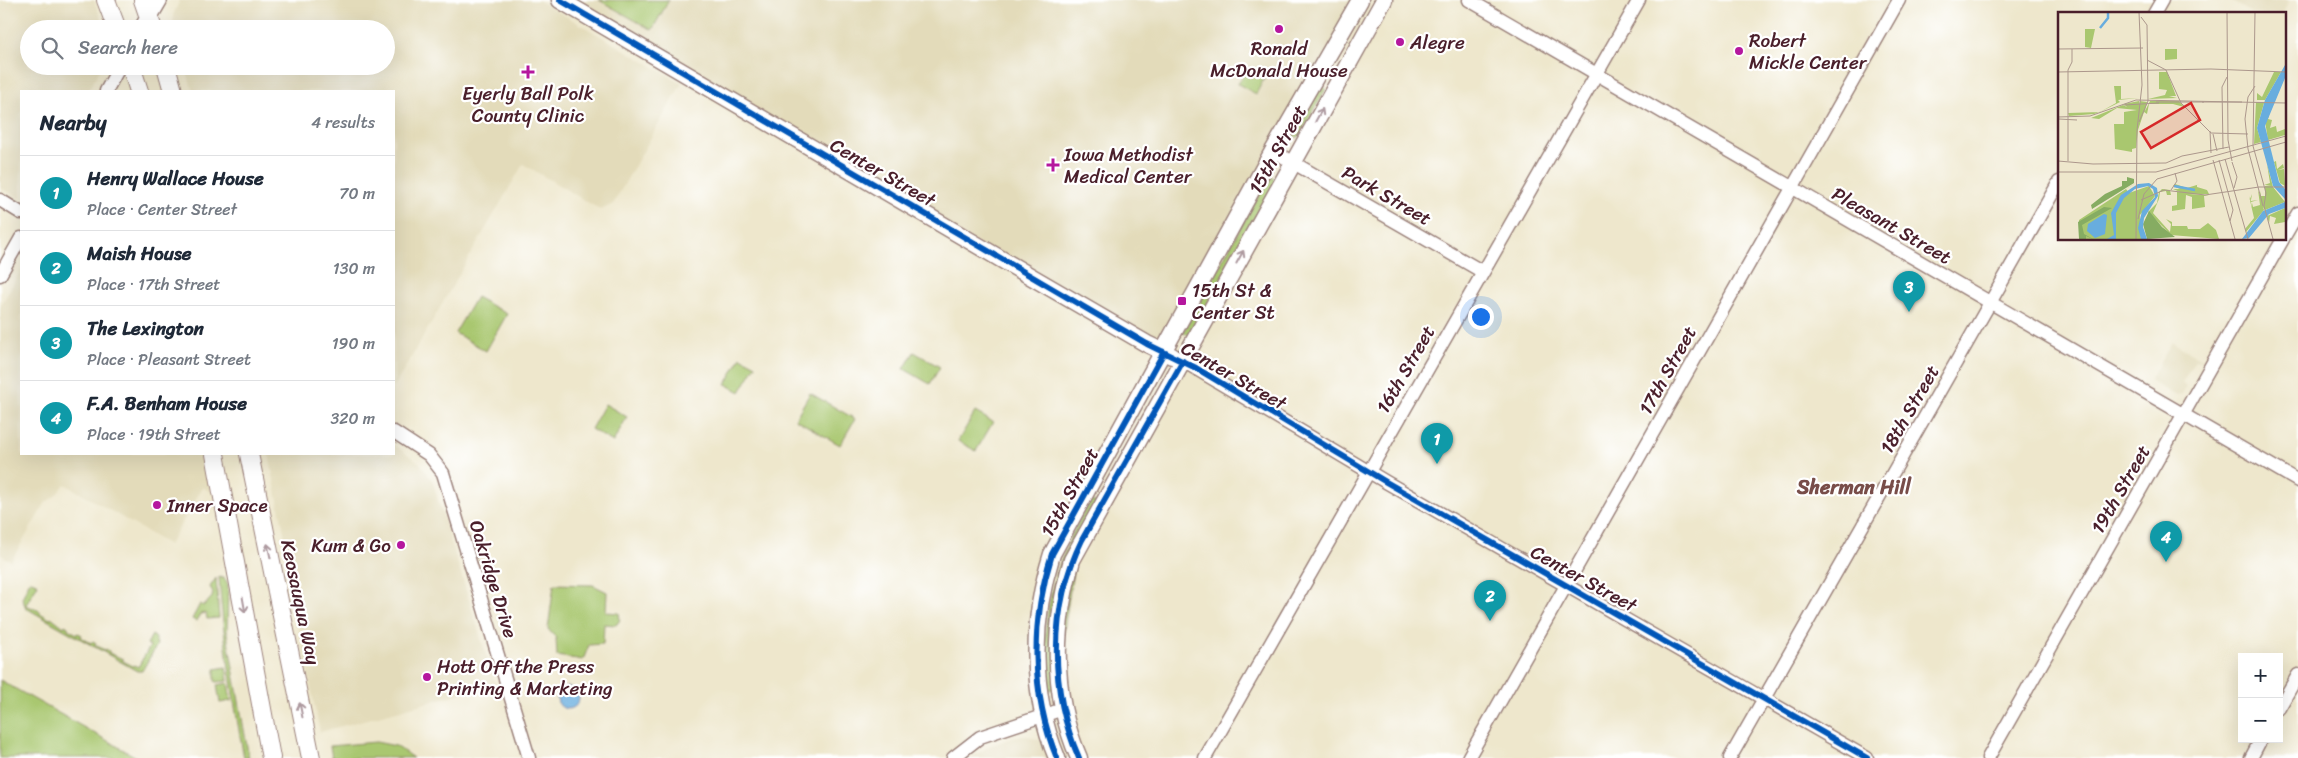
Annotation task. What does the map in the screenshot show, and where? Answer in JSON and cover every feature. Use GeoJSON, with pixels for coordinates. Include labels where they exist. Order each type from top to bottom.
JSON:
{"type":"FeatureCollection","features":[{"type":"Feature","properties":{"kind":"main road"},"geometry":{"type":"LineString","coordinates":[[106,0],[114,20]]}},
{"type":"Feature","properties":{"kind":"main road"},"geometry":{"type":"LineString","coordinates":[[143,0],[147,20]]}},
{"type":"Feature","properties":{"kind":"main road"},"geometry":{"type":"LineString","coordinates":[[134,75],[138,90]]}},
{"type":"Feature","properties":{"kind":"main road"},"geometry":{"type":"LineString","coordinates":[[169,75],[173,90]]}},
{"type":"Feature","properties":{"kind":"main road"},"geometry":{"type":"LineString","coordinates":[[215,455],[271,758]]}},
{"type":"Feature","properties":{"kind":"main road","name":"Keosauqua Way"},"geometry":{"type":"LineString","coordinates":[[249,455],[311,758]]}},
{"type":"Feature","properties":{"kind":"street"},"geometry":{"type":"LineString","coordinates":[[150,20],[159,0]]}},
{"type":"Feature","properties":{"kind":"street","name":"Center Street"},"geometry":{"type":"LineString","coordinates":[[560,0],[1164,352],[1183,361],[1368,471],[1867,758]]}},
{"type":"Feature","properties":{"kind":"street","name":"15th Street"},"geometry":{"type":"LineString","coordinates":[[1057,758],[1044,717],[1038,674],[1036,635],[1044,579],[1052,554],[1273,152],[1360,0]]}},
{"type":"Feature","properties":{"kind":"street","name":"15th Street"},"geometry":{"type":"LineString","coordinates":[[1079,758],[1063,709],[1057,658],[1059,611],[1072,560],[1384,0]]}},
{"type":"Feature","properties":{"kind":"street","name":"Pleasant Street"},"geometry":{"type":"LineString","coordinates":[[1469,0],[2298,481]]}},
{"type":"Feature","properties":{"kind":"street","name":"16th Street"},"geometry":{"type":"LineString","coordinates":[[1204,758],[1639,0]]}},
{"type":"Feature","properties":{"kind":"street","name":"17th Street"},"geometry":{"type":"LineString","coordinates":[[1468,758],[1899,0]]}},
{"type":"Feature","properties":{"kind":"street"},"geometry":{"type":"LineString","coordinates":[[2155,12],[2162,0]]}},
{"type":"Feature","properties":{"kind":"street"},"geometry":{"type":"LineString","coordinates":[[107,90],[115,75]]}},
{"type":"Feature","properties":{"kind":"street","name":"Park Street"},"geometry":{"type":"LineString","coordinates":[[1273,152],[1483,272]]}},
{"type":"Feature","properties":{"kind":"street","name":"18th Street"},"geometry":{"type":"LineString","coordinates":[[1730,758],[1766,699],[2058,184]]}},
{"type":"Feature","properties":{"kind":"street"},"geometry":{"type":"LineString","coordinates":[[0,200],[20,212]]}},
{"type":"Feature","properties":{"kind":"street","name":"19th Street"},"geometry":{"type":"LineString","coordinates":[[2286,234],[2298,213]]}},
{"type":"Feature","properties":{"kind":"street"},"geometry":{"type":"LineString","coordinates":[[0,275],[20,240]]}},
{"type":"Feature","properties":{"kind":"street","name":"19th Street"},"geometry":{"type":"LineString","coordinates":[[1988,758],[2283,240]]}},
{"type":"Feature","properties":{"kind":"street","name":"Oakridge Drive"},"geometry":{"type":"LineString","coordinates":[[395,433],[429,455],[443,473],[529,758]]}},
{"type":"Feature","properties":{"kind":"street"},"geometry":{"type":"LineString","coordinates":[[2283,701],[2298,675]]}},
{"type":"Feature","properties":{"kind":"street"},"geometry":{"type":"LineString","coordinates":[[953,758],[980,738],[1063,709]]}},
{"type":"Feature","properties":{"kind":"street"},"geometry":{"type":"LineString","coordinates":[[2251,758],[2259,743]]}},
{"type":"Feature","properties":{"kind":"shaded area"},"geometry":{"type":"Polygon","coordinates":[[[0,0],[94,0],[102,20],[20,20],[20,75],[97,75],[89,90],[20,90],[20,198],[0,188],[0,0]]]}},
{"type":"Feature","properties":{"kind":"shaded area"},"geometry":{"type":"Polygon","coordinates":[[[180,0],[538,0],[682,83],[613,204],[601,210],[523,164],[395,385],[395,90],[193,90],[188,75],[395,75],[395,20],[173,20],[173,15],[180,0]]]}},
{"type":"Feature","properties":{"kind":"shaded area","name":"Iowa Methodist Medical Center"},"geometry":{"type":"Polygon","coordinates":[[[560,0],[1360,0],[1164,352],[560,0]]]}},
{"type":"Feature","properties":{"kind":"shaded area"},"geometry":{"type":"Polygon","coordinates":[[[2229,0],[2290,0],[2283,12],[2250,12],[2229,0]]]}},
{"type":"Feature","properties":{"kind":"shaded area"},"geometry":{"type":"Polygon","coordinates":[[[20,272],[20,455],[203,455],[211,492],[203,487],[169,545],[65,484],[54,497],[46,502],[11,561],[0,554],[0,307],[20,272]]]}},
{"type":"Feature","properties":{"kind":"shaded area"},"geometry":{"type":"Polygon","coordinates":[[[2172,342],[2202,359],[2201,361],[2195,360],[2182,383],[2186,387],[2182,394],[2177,396],[2149,381],[2172,342]]]}},
{"type":"Feature","properties":{"kind":"shaded area"},"geometry":{"type":"Polygon","coordinates":[[[395,446],[420,463],[432,480],[495,684],[320,732],[288,575],[284,532],[269,455],[395,455],[395,446]]]}},
{"type":"Feature","properties":{"kind":"shaded area"},"geometry":{"type":"Polygon","coordinates":[[[1019,736],[1028,736],[1039,740],[1043,744],[1049,758],[970,758],[991,745],[1019,736]]]}},
{"type":"Feature","properties":{"kind":"green space"},"geometry":{"type":"Polygon","coordinates":[[[599,0],[669,0],[652,30],[599,0]]]}},
{"type":"Feature","properties":{"kind":"green space"},"geometry":{"type":"Polygon","coordinates":[[[1248,67],[1265,77],[1256,94],[1238,84],[1248,67]]]}},
{"type":"Feature","properties":{"kind":"green space"},"geometry":{"type":"Polygon","coordinates":[[[1320,85],[1326,89],[1298,138],[1292,134],[1320,85]]]}},
{"type":"Feature","properties":{"kind":"green space"},"geometry":{"type":"Polygon","coordinates":[[[1269,176],[1276,180],[1190,336],[1183,332],[1269,176]]]}},
{"type":"Feature","properties":{"kind":"green space"},"geometry":{"type":"Polygon","coordinates":[[[476,297],[507,314],[486,351],[455,333],[476,297]]]}},
{"type":"Feature","properties":{"kind":"green space"},"geometry":{"type":"Polygon","coordinates":[[[914,352],[940,367],[930,384],[904,369],[914,352]]]}},
{"type":"Feature","properties":{"kind":"green space"},"geometry":{"type":"Polygon","coordinates":[[[741,357],[756,365],[740,392],[726,384],[741,357]]]}},
{"type":"Feature","properties":{"kind":"green space"},"geometry":{"type":"Polygon","coordinates":[[[810,393],[855,419],[840,445],[795,419],[810,393]]]}},
{"type":"Feature","properties":{"kind":"green space"},"geometry":{"type":"Polygon","coordinates":[[[605,404],[627,417],[613,442],[591,429],[605,404]]]}},
{"type":"Feature","properties":{"kind":"green space"},"geometry":{"type":"Polygon","coordinates":[[[975,412],[993,422],[976,451],[958,441],[975,412]]]}},
{"type":"Feature","properties":{"kind":"green space"},"geometry":{"type":"Polygon","coordinates":[[[1090,500],[1097,503],[1078,538],[1055,689],[1046,690],[1045,638],[1052,591],[1067,547],[1090,500]]]}},
{"type":"Feature","properties":{"kind":"green space"},"geometry":{"type":"Polygon","coordinates":[[[219,577],[225,579],[228,584],[227,634],[249,758],[244,758],[236,713],[219,577]]]}},
{"type":"Feature","properties":{"kind":"green space"},"geometry":{"type":"Polygon","coordinates":[[[216,578],[219,618],[207,619],[206,613],[200,614],[196,621],[192,619],[200,604],[204,606],[212,597],[213,592],[210,587],[216,578]]]}},
{"type":"Feature","properties":{"kind":"green space"},"geometry":{"type":"Polygon","coordinates":[[[30,580],[38,584],[26,605],[40,611],[40,613],[50,619],[51,617],[64,627],[65,625],[68,629],[82,635],[81,637],[91,643],[93,641],[96,643],[95,645],[106,649],[109,653],[133,666],[138,667],[150,646],[147,644],[152,635],[155,637],[157,645],[142,671],[137,671],[26,608],[22,598],[30,580]]]}},
{"type":"Feature","properties":{"kind":"green space"},"geometry":{"type":"Polygon","coordinates":[[[554,584],[593,585],[607,592],[606,612],[619,613],[620,620],[616,625],[604,624],[603,644],[589,645],[583,660],[557,656],[556,638],[548,629],[554,584]]]}},
{"type":"Feature","properties":{"kind":"green space"},"geometry":{"type":"Polygon","coordinates":[[[226,667],[228,681],[215,681],[215,669],[226,667]]]}},
{"type":"Feature","properties":{"kind":"green space"},"geometry":{"type":"Polygon","coordinates":[[[0,680],[138,758],[0,758],[0,680]]]}},
{"type":"Feature","properties":{"kind":"green space"},"geometry":{"type":"Polygon","coordinates":[[[228,683],[231,701],[220,703],[217,685],[228,683]]]}},
{"type":"Feature","properties":{"kind":"green space"},"geometry":{"type":"Polygon","coordinates":[[[376,742],[396,746],[413,758],[332,758],[330,746],[376,742]]]}},
{"type":"Feature","properties":{"kind":"water"},"geometry":{"type":"Polygon","coordinates":[[[568,687],[576,690],[579,698],[576,706],[568,709],[560,706],[557,698],[560,690],[568,687]]]}},
{"type":"Feature","properties":{"kind":"cycle path"},"geometry":{"type":"LineString","coordinates":[[560,0],[1147,344],[1196,368],[1386,482],[1867,758]]}},
{"type":"Feature","properties":{"kind":"cycle path"},"geometry":{"type":"LineString","coordinates":[[1057,758],[1042,708],[1036,656],[1037,630],[1045,579],[1052,554],[1164,352]]}},
{"type":"Feature","properties":{"kind":"cycle path"},"geometry":{"type":"LineString","coordinates":[[1079,758],[1069,732],[1062,705],[1058,677],[1057,649],[1063,593],[1071,566],[1082,540],[1183,361]]}},
{"type":"Feature","properties":{"kind":"place","name":"Ronald McDonald House"},"geometry":{"type":"Point","coordinates":[1279,29]}},
{"type":"Feature","properties":{"kind":"place","name":"Alegre"},"geometry":{"type":"Point","coordinates":[1400,42]}},
{"type":"Feature","properties":{"kind":"place","name":"Robert Mickle Center"},"geometry":{"type":"Point","coordinates":[1739,51]}},
{"type":"Feature","properties":{"kind":"place","name":"Eyerly Ball Polk County Clinic"},"geometry":{"type":"Point","coordinates":[528,72]}},
{"type":"Feature","properties":{"kind":"place","name":"Iowa Methodist Medical Center"},"geometry":{"type":"Point","coordinates":[1053,165]}},
{"type":"Feature","properties":{"kind":"place","name":"15th St & Center St"},"geometry":{"type":"Point","coordinates":[1182,301]}},
{"type":"Feature","properties":{"kind":"place","name":"The Lexington"},"geometry":{"type":"Point","coordinates":[1909,312]}},
{"type":"Feature","properties":{"kind":"place","name":"Henry Wallace House"},"geometry":{"type":"Point","coordinates":[1437,464]}},
{"type":"Feature","properties":{"kind":"place","name":"Inner Space"},"geometry":{"type":"Point","coordinates":[157,505]}},
{"type":"Feature","properties":{"kind":"place","name":"Kum & Go"},"geometry":{"type":"Point","coordinates":[401,545]}},
{"type":"Feature","properties":{"kind":"place","name":"F.A. Benham House"},"geometry":{"type":"Point","coordinates":[2166,562]}},
{"type":"Feature","properties":{"kind":"place","name":"Maish House"},"geometry":{"type":"Point","coordinates":[1490,621]}},
{"type":"Feature","properties":{"kind":"place","name":"Hott Off the Press Printing & Marketing"},"geometry":{"type":"Point","coordinates":[427,677]}},
{"type":"Feature","properties":{"kind":"district","name":"Sherman Hill"},"geometry":{"type":"Point","coordinates":[1854,487]}}]}
